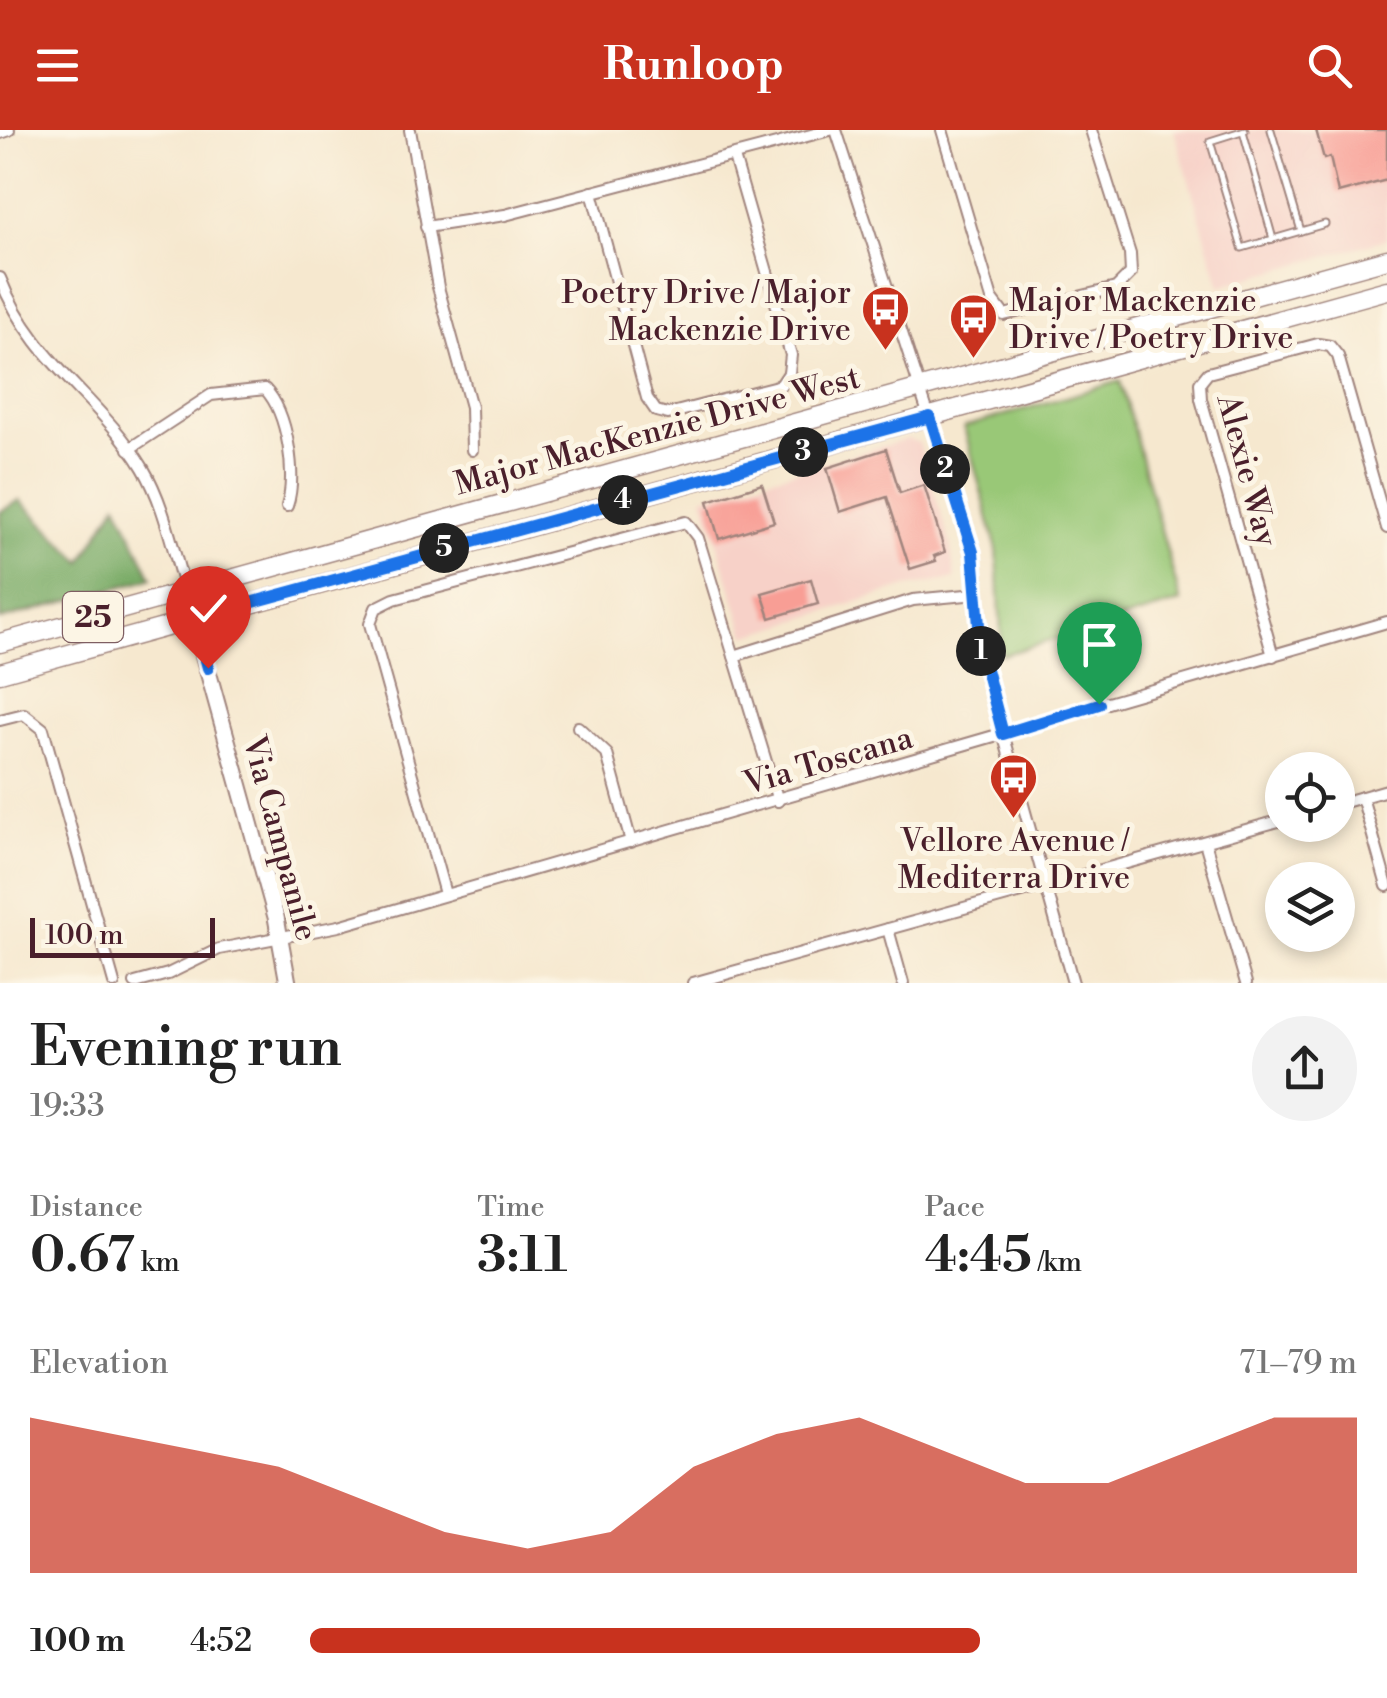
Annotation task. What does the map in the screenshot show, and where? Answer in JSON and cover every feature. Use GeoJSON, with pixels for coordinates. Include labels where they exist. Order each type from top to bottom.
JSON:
{"type":"FeatureCollection","features":[{"type":"Feature","properties":{"kind":"main road","name":"Major MacKenzie Drive West"},"geometry":{"type":"LineString","coordinates":[[0,642],[1387,259]]}},
{"type":"Feature","properties":{"kind":"main road","name":"Major MacKenzie Drive West"},"geometry":{"type":"LineString","coordinates":[[0,673],[1387,290]]}},
{"type":"Feature","properties":{"kind":"street"},"geometry":{"type":"LineString","coordinates":[[0,132],[8,130]]}},
{"type":"Feature","properties":{"kind":"street"},"geometry":{"type":"LineString","coordinates":[[410,130],[426,227],[471,407],[472,450]]}},
{"type":"Feature","properties":{"kind":"street"},"geometry":{"type":"LineString","coordinates":[[426,227],[505,214],[833,130],[973,552],[984,662],[1072,983]]}},
{"type":"Feature","properties":{"kind":"street"},"geometry":{"type":"LineString","coordinates":[[942,130],[992,298],[1004,315],[1116,288],[1131,273],[1130,254],[1091,130]]}},
{"type":"Feature","properties":{"kind":"street"},"geometry":{"type":"LineString","coordinates":[[592,192],[647,398],[656,411],[668,414],[781,384],[789,373],[791,355],[734,157]]}},
{"type":"Feature","properties":{"kind":"street"},"geometry":{"type":"LineString","coordinates":[[0,278],[14,310],[48,362],[129,450],[155,494],[186,592]]}},
{"type":"Feature","properties":{"kind":"street","name":"Alexie Way"},"geometry":{"type":"LineString","coordinates":[[1273,656],[1200,399],[1200,383],[1208,374],[1318,344],[1330,346],[1338,356],[1387,528]]}},
{"type":"Feature","properties":{"kind":"street"},"geometry":{"type":"LineString","coordinates":[[129,450],[211,395],[265,389],[274,403],[294,469],[287,506]]}},
{"type":"Feature","properties":{"kind":"street"},"geometry":{"type":"LineString","coordinates":[[1374,482],[1387,478]]}},
{"type":"Feature","properties":{"kind":"street"},"geometry":{"type":"LineString","coordinates":[[446,894],[372,633],[376,608],[394,599],[686,522],[696,532],[778,801]]}},
{"type":"Feature","properties":{"kind":"street","name":"Via Campanile"},"geometry":{"type":"LineString","coordinates":[[186,592],[280,937],[288,983]]}},
{"type":"Feature","properties":{"kind":"street"},"geometry":{"type":"LineString","coordinates":[[734,656],[922,598],[977,594]]}},
{"type":"Feature","properties":{"kind":"street","name":"Via Toscana"},"geometry":{"type":"LineString","coordinates":[[135,983],[168,974],[219,949],[446,894],[632,842],[1387,622]]}},
{"type":"Feature","properties":{"kind":"street"},"geometry":{"type":"LineString","coordinates":[[0,720],[24,714],[44,729],[114,983]]}},
{"type":"Feature","properties":{"kind":"street"},"geometry":{"type":"LineString","coordinates":[[578,727],[607,754],[632,842]]}},
{"type":"Feature","properties":{"kind":"street"},"geometry":{"type":"LineString","coordinates":[[1355,799],[1387,790]]}},
{"type":"Feature","properties":{"kind":"street"},"geometry":{"type":"LineString","coordinates":[[1362,797],[1387,886]]}},
{"type":"Feature","properties":{"kind":"street"},"geometry":{"type":"LineString","coordinates":[[693,983],[1265,825]]}},
{"type":"Feature","properties":{"kind":"street"},"geometry":{"type":"LineString","coordinates":[[1204,842],[1246,983]]}},
{"type":"Feature","properties":{"kind":"street"},"geometry":{"type":"LineString","coordinates":[[888,929],[903,983]]}},
{"type":"Feature","properties":{"kind":"street"},"geometry":{"type":"LineString","coordinates":[[742,969],[746,983]]}},
{"type":"Feature","properties":{"kind":"lane"},"geometry":{"type":"LineString","coordinates":[[1274,239],[1244,130],[1210,141],[1242,248],[1274,239],[1325,224]]}},
{"type":"Feature","properties":{"kind":"lane"},"geometry":{"type":"LineString","coordinates":[[1272,130],[1301,231]]}},
{"type":"Feature","properties":{"kind":"shaded area"},"geometry":{"type":"Polygon","coordinates":[[[1174,130],[1387,130],[1387,239],[1220,286],[1174,130]]]}},
{"type":"Feature","properties":{"kind":"shaded area"},"geometry":{"type":"Polygon","coordinates":[[[908,439],[919,443],[950,543],[955,579],[906,587],[746,636],[703,497],[908,439]]]}},
{"type":"Feature","properties":{"kind":"green space"},"geometry":{"type":"Polygon","coordinates":[[[1120,381],[1181,602],[1002,655],[997,550],[964,427],[1120,381]]]}},
{"type":"Feature","properties":{"kind":"green space"},"geometry":{"type":"Polygon","coordinates":[[[20,500],[82,562],[117,503],[152,578],[0,620],[0,512],[20,500]]]}},
{"type":"Feature","properties":{"kind":"building"},"geometry":{"type":"Polygon","coordinates":[[[1316,130],[1387,130],[1387,180],[1338,193],[1330,157],[1324,159],[1316,130]]]}},
{"type":"Feature","properties":{"kind":"building"},"geometry":{"type":"Polygon","coordinates":[[[886,449],[900,493],[924,485],[945,552],[934,556],[936,561],[910,569],[887,497],[840,512],[827,468],[886,449]]]}},
{"type":"Feature","properties":{"kind":"building"},"geometry":{"type":"Polygon","coordinates":[[[762,484],[774,522],[719,539],[708,501],[762,484]]]}},
{"type":"Feature","properties":{"kind":"building"},"geometry":{"type":"Polygon","coordinates":[[[811,579],[818,604],[770,618],[762,593],[811,579]]]}},
{"type":"Feature","properties":{"kind":"place","name":"Poetry Drive / Major Mackenzie Drive"},"geometry":{"type":"Point","coordinates":[886,352]}},
{"type":"Feature","properties":{"kind":"place","name":"Major Mackenzie Drive / Poetry Drive"},"geometry":{"type":"Point","coordinates":[974,360]}},
{"type":"Feature","properties":{"kind":"place","name":"Vellore Avenue / Mediterra Drive"},"geometry":{"type":"Point","coordinates":[1014,820]}},
{"type":"Feature","properties":{"kind":"route"},"geometry":{"type":"LineString","coordinates":[[208,668],[195,618],[501,531],[930,417],[973,552],[981,650],[1003,734],[1099,704]]}}]}
